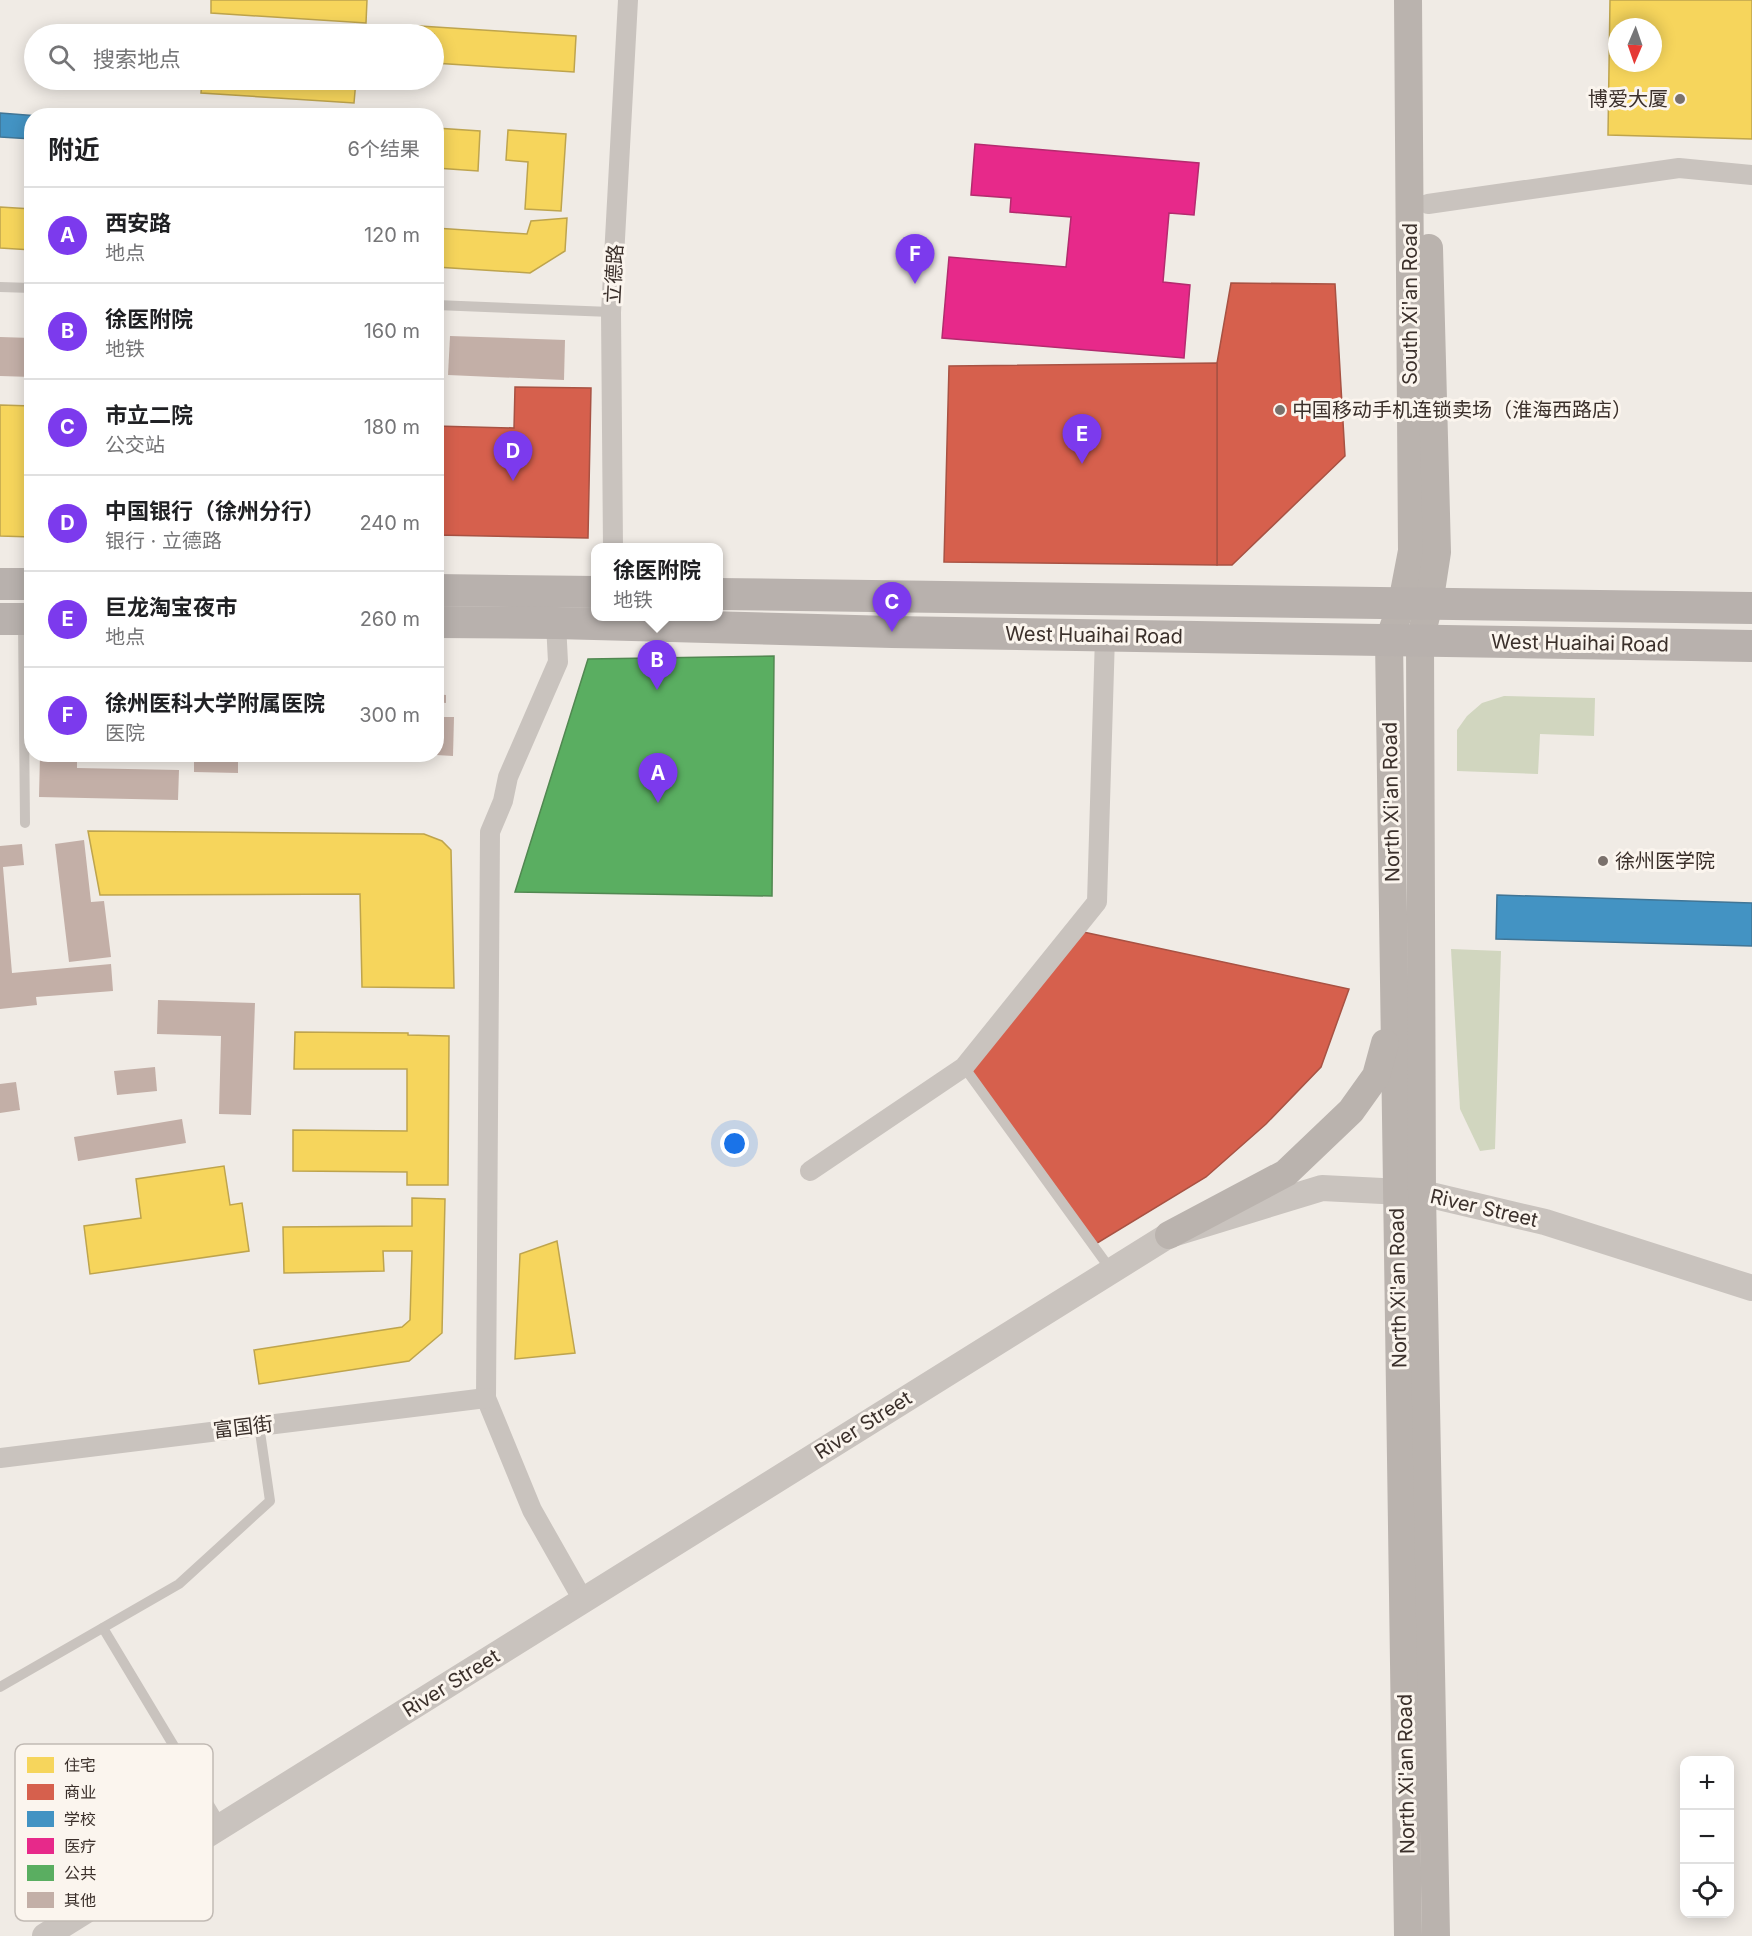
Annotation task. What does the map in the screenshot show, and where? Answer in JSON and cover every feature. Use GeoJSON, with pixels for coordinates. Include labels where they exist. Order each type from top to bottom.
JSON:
{"type":"FeatureCollection","features":[{"type":"Feature","properties":{"kind":"main road","name":"South Xi'an Road"},"geometry":{"type":"LineString","coordinates":[[1408,0],[1412,551],[1420,640]]}},
{"type":"Feature","properties":{"kind":"main road","name":"South Xi'an Road"},"geometry":{"type":"LineString","coordinates":[[1389,640],[1416,604],[1437,552],[1428,204],[1427,0]]}},
{"type":"Feature","properties":{"kind":"main road"},"geometry":{"type":"LineString","coordinates":[[0,584],[24,584]]}},
{"type":"Feature","properties":{"kind":"main road"},"geometry":{"type":"LineString","coordinates":[[444,590],[591,592]]}},
{"type":"Feature","properties":{"kind":"main road","name":"West Huaihai Road"},"geometry":{"type":"LineString","coordinates":[[723,594],[1752,608]]}},
{"type":"Feature","properties":{"kind":"main road","name":"West Huaihai Road"},"geometry":{"type":"LineString","coordinates":[[444,622],[1105,636],[1752,646]]}},
{"type":"Feature","properties":{"kind":"main road","name":"North Xi'an Road"},"geometry":{"type":"LineString","coordinates":[[1389,640],[1394,1012],[1409,1192],[1436,1936]]}},
{"type":"Feature","properties":{"kind":"main road","name":"North Xi'an Road"},"geometry":{"type":"LineString","coordinates":[[1408,1936],[1409,1192],[1420,640]]}},
{"type":"Feature","properties":{"kind":"main road"},"geometry":{"type":"LineString","coordinates":[[1169,1235],[1286,1173],[1351,1111],[1376,1076],[1394,1012]]}},
{"type":"Feature","properties":{"kind":"street","name":"立德路"},"geometry":{"type":"LineString","coordinates":[[613,543],[611,312],[628,0]]}},
{"type":"Feature","properties":{"kind":"street"},"geometry":{"type":"LineString","coordinates":[[1428,204],[1679,168],[1752,175]]}},
{"type":"Feature","properties":{"kind":"street"},"geometry":{"type":"LineString","coordinates":[[556,623],[558,662],[508,777],[503,801],[490,831],[486,1398],[532,1510],[582,1600]]}},
{"type":"Feature","properties":{"kind":"street"},"geometry":{"type":"LineString","coordinates":[[810,1171],[964,1067],[1097,902],[1105,636]]}},
{"type":"Feature","properties":{"kind":"street","name":"River Street"},"geometry":{"type":"LineString","coordinates":[[213,1832],[1169,1235],[1322,1188],[1409,1192],[1545,1222],[1752,1288]]}},
{"type":"Feature","properties":{"kind":"street","name":"富国街"},"geometry":{"type":"LineString","coordinates":[[0,1458],[486,1398]]}},
{"type":"Feature","properties":{"kind":"street","name":"River Street"},"geometry":{"type":"LineString","coordinates":[[51,1935],[73,1921]]}},
{"type":"Feature","properties":{"kind":"lane"},"geometry":{"type":"LineString","coordinates":[[0,286],[24,288]]}},
{"type":"Feature","properties":{"kind":"lane"},"geometry":{"type":"LineString","coordinates":[[444,305],[611,312]]}},
{"type":"Feature","properties":{"kind":"lane"},"geometry":{"type":"LineString","coordinates":[[18,619],[25,823]]}},
{"type":"Feature","properties":{"kind":"lane"},"geometry":{"type":"LineString","coordinates":[[964,1067],[1111,1270]]}},
{"type":"Feature","properties":{"kind":"lane"},"geometry":{"type":"LineString","coordinates":[[0,1687],[179,1584],[270,1501],[259,1425]]}},
{"type":"Feature","properties":{"kind":"lane"},"geometry":{"type":"LineString","coordinates":[[103,1628],[173,1744]]}},
{"type":"Feature","properties":{"kind":"lane"},"geometry":{"type":"LineString","coordinates":[[213,1811],[222,1826]]}},
{"type":"Feature","properties":{"kind":"green space"},"geometry":{"type":"Polygon","coordinates":[[[1504,696],[1595,698],[1594,736],[1540,734],[1538,774],[1457,771],[1457,730],[1467,716],[1482,703],[1504,696]]]}},
{"type":"Feature","properties":{"kind":"green space"},"geometry":{"type":"Polygon","coordinates":[[[1451,949],[1501,951],[1495,1149],[1480,1151],[1460,1109],[1451,949]]]}},
{"type":"Feature","properties":{"kind":"building: 住宅"},"geometry":{"type":"Polygon","coordinates":[[[211,0],[367,0],[366,23],[211,13],[211,0]]]}},
{"type":"Feature","properties":{"kind":"building: 住宅","name":"博爱大厦"},"geometry":{"type":"Polygon","coordinates":[[[1610,0],[1752,0],[1752,139],[1608,135],[1609,72],[1662,72],[1662,18],[1610,18],[1610,0]]]}},
{"type":"Feature","properties":{"kind":"building: 住宅"},"geometry":{"type":"Polygon","coordinates":[[[444,28],[576,36],[574,72],[444,64],[444,28]]]}},
{"type":"Feature","properties":{"kind":"building: 住宅"},"geometry":{"type":"Polygon","coordinates":[[[201,90],[355,90],[354,103],[201,93],[201,90]]]}},
{"type":"Feature","properties":{"kind":"building: 住宅"},"geometry":{"type":"Polygon","coordinates":[[[444,129],[480,131],[478,171],[444,169],[444,129]]]}},
{"type":"Feature","properties":{"kind":"building: 住宅"},"geometry":{"type":"Polygon","coordinates":[[[508,130],[566,134],[561,211],[525,209],[528,162],[506,160],[508,130]]]}},
{"type":"Feature","properties":{"kind":"building: 住宅"},"geometry":{"type":"Polygon","coordinates":[[[0,207],[24,208],[24,250],[0,248],[0,207]]]}},
{"type":"Feature","properties":{"kind":"building: 住宅"},"geometry":{"type":"Polygon","coordinates":[[[567,218],[565,251],[530,273],[444,268],[444,229],[527,234],[531,221],[567,218]]]}},
{"type":"Feature","properties":{"kind":"building: 住宅"},"geometry":{"type":"Polygon","coordinates":[[[0,405],[24,406],[24,537],[0,536],[0,405]]]}},
{"type":"Feature","properties":{"kind":"building: 住宅"},"geometry":{"type":"Polygon","coordinates":[[[88,831],[424,834],[442,841],[451,850],[454,988],[362,987],[360,894],[100,895],[88,831]]]}},
{"type":"Feature","properties":{"kind":"building: 住宅"},"geometry":{"type":"Polygon","coordinates":[[[295,1032],[408,1033],[408,1035],[449,1036],[448,1185],[407,1185],[407,1172],[293,1171],[293,1130],[407,1131],[407,1069],[294,1069],[295,1032]]]}},
{"type":"Feature","properties":{"kind":"building: 住宅"},"geometry":{"type":"Polygon","coordinates":[[[224,1166],[230,1205],[242,1203],[249,1251],[90,1274],[84,1226],[141,1218],[136,1179],[224,1166]]]}},
{"type":"Feature","properties":{"kind":"building: 住宅"},"geometry":{"type":"Polygon","coordinates":[[[412,1198],[445,1199],[442,1333],[409,1361],[259,1384],[254,1350],[402,1327],[410,1320],[412,1251],[383,1251],[384,1271],[284,1273],[283,1227],[412,1226],[412,1198]]]}},
{"type":"Feature","properties":{"kind":"building: 住宅"},"geometry":{"type":"Polygon","coordinates":[[[557,1241],[575,1353],[515,1359],[520,1254],[557,1241]]]}},
{"type":"Feature","properties":{"kind":"building: 商业","name":"中国移动手机连锁卖场（淮海西路店）"},"geometry":{"type":"Polygon","coordinates":[[[1231,283],[1335,284],[1345,456],[1232,565],[1217,565],[1217,363],[1231,283]]]}},
{"type":"Feature","properties":{"kind":"building: 商业"},"geometry":{"type":"Polygon","coordinates":[[[1217,363],[1217,565],[944,562],[949,366],[1217,363]]]}},
{"type":"Feature","properties":{"kind":"building: 商业"},"geometry":{"type":"Polygon","coordinates":[[[515,387],[591,388],[588,538],[444,535],[444,426],[514,428],[515,387]]]}},
{"type":"Feature","properties":{"kind":"building: 商业"},"geometry":{"type":"Polygon","coordinates":[[[1074,930],[1349,989],[1321,1067],[1266,1124],[1206,1177],[1094,1245],[964,1067],[1074,930]]]}},
{"type":"Feature","properties":{"kind":"building: 学校"},"geometry":{"type":"Polygon","coordinates":[[[0,113],[24,115],[24,138],[0,137],[0,113]]]}},
{"type":"Feature","properties":{"kind":"building: 学校"},"geometry":{"type":"Polygon","coordinates":[[[1497,895],[1752,903],[1752,946],[1496,939],[1497,895]]]}},
{"type":"Feature","properties":{"kind":"building: 医疗"},"geometry":{"type":"Polygon","coordinates":[[[975,144],[1199,163],[1194,215],[1169,213],[1163,282],[1190,285],[1184,358],[942,338],[949,257],[1066,267],[1071,217],[1010,212],[1011,198],[971,195],[975,144]]]}},
{"type":"Feature","properties":{"kind":"building: 公共"},"geometry":{"type":"Polygon","coordinates":[[[774,656],[772,896],[515,892],[588,659],[774,656]]]}},
{"type":"Feature","properties":{"kind":"building: 其他"},"geometry":{"type":"Polygon","coordinates":[[[450,336],[565,340],[564,380],[448,375],[450,336]]]}},
{"type":"Feature","properties":{"kind":"building: 其他"},"geometry":{"type":"Polygon","coordinates":[[[0,337],[24,338],[24,377],[0,376],[0,337]]]}},
{"type":"Feature","properties":{"kind":"building: 其他"},"geometry":{"type":"Polygon","coordinates":[[[444,717],[454,717],[453,756],[444,755],[444,717]]]}},
{"type":"Feature","properties":{"kind":"building: 其他"},"geometry":{"type":"Polygon","coordinates":[[[40,762],[77,762],[77,768],[179,770],[178,800],[39,797],[40,762]]]}},
{"type":"Feature","properties":{"kind":"building: 其他"},"geometry":{"type":"Polygon","coordinates":[[[194,762],[238,762],[238,773],[194,772],[194,762]]]}},
{"type":"Feature","properties":{"kind":"building: 其他"},"geometry":{"type":"Polygon","coordinates":[[[84,840],[91,902],[104,901],[111,957],[69,962],[55,844],[84,840]]]}},
{"type":"Feature","properties":{"kind":"building: 其他"},"geometry":{"type":"Polygon","coordinates":[[[22,844],[24,865],[3,867],[12,973],[111,964],[113,991],[36,997],[37,1005],[0,1009],[0,846],[22,844]]]}},
{"type":"Feature","properties":{"kind":"building: 其他"},"geometry":{"type":"Polygon","coordinates":[[[158,1000],[255,1003],[251,1115],[219,1114],[221,1036],[157,1034],[158,1000]]]}},
{"type":"Feature","properties":{"kind":"building: 其他"},"geometry":{"type":"Polygon","coordinates":[[[155,1067],[157,1091],[117,1095],[114,1071],[155,1067]]]}},
{"type":"Feature","properties":{"kind":"building: 其他"},"geometry":{"type":"Polygon","coordinates":[[[16,1082],[20,1110],[0,1113],[0,1084],[16,1082]]]}},
{"type":"Feature","properties":{"kind":"building: 其他"},"geometry":{"type":"Polygon","coordinates":[[[182,1119],[186,1143],[78,1161],[74,1137],[182,1119]]]}},
{"type":"Feature","properties":{"kind":"place","name":"博爱大厦"},"geometry":{"type":"Point","coordinates":[1680,99]}},
{"type":"Feature","properties":{"kind":"place","name":"徐州医科大学附属医院"},"geometry":{"type":"Point","coordinates":[915,284]}},
{"type":"Feature","properties":{"kind":"place","name":"中国移动手机连锁卖场（淮海西路店）"},"geometry":{"type":"Point","coordinates":[1280,410]}},
{"type":"Feature","properties":{"kind":"place","name":"巨龙淘宝夜市"},"geometry":{"type":"Point","coordinates":[1082,464]}},
{"type":"Feature","properties":{"kind":"place","name":"中国银行（徐州分行）"},"geometry":{"type":"Point","coordinates":[513,481]}},
{"type":"Feature","properties":{"kind":"place","name":"市立二院"},"geometry":{"type":"Point","coordinates":[892,632]}},
{"type":"Feature","properties":{"kind":"place","name":"徐医附院"},"geometry":{"type":"Point","coordinates":[657,690]}},
{"type":"Feature","properties":{"kind":"place","name":"西安路"},"geometry":{"type":"Point","coordinates":[658,803]}},
{"type":"Feature","properties":{"kind":"place","name":"徐州医学院"},"geometry":{"type":"Point","coordinates":[1603,861]}}]}
